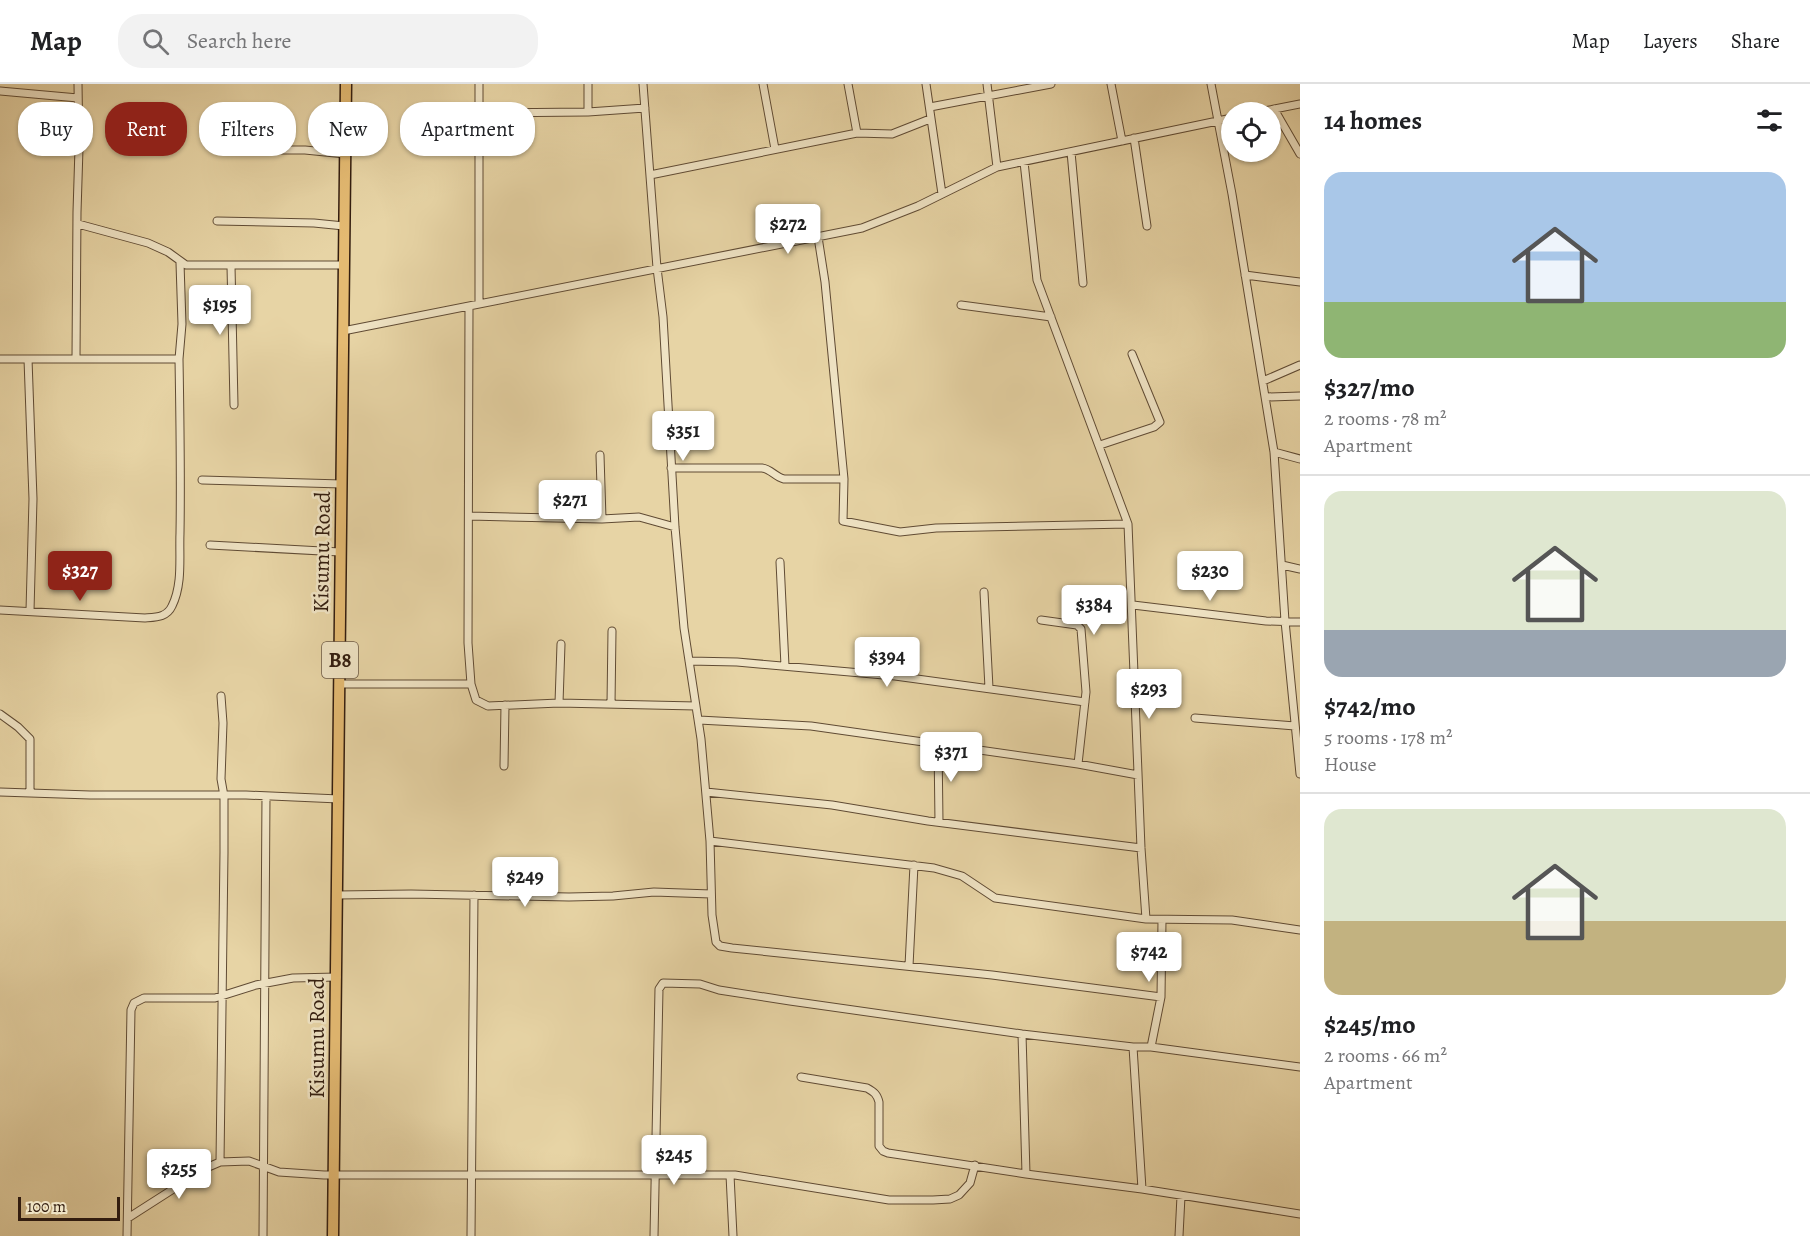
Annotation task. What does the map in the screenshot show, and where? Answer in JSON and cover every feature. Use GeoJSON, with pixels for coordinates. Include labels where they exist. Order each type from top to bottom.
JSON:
{"type":"FeatureCollection","features":[{"type":"Feature","properties":{"kind":"highway","name":"Kisumu Road"},"geometry":{"type":"LineString","coordinates":[[346,84],[346,102]]}},
{"type":"Feature","properties":{"kind":"highway","name":"Kisumu Road"},"geometry":{"type":"LineString","coordinates":[[333,1236],[345,156]]}},
{"type":"Feature","properties":{"kind":"street"},"geometry":{"type":"LineString","coordinates":[[75,358],[80,148],[78,84]]}},
{"type":"Feature","properties":{"kind":"street"},"geometry":{"type":"LineString","coordinates":[[479,84],[479,102]]}},
{"type":"Feature","properties":{"kind":"street"},"geometry":{"type":"LineString","coordinates":[[588,84],[588,112]]}},
{"type":"Feature","properties":{"kind":"street"},"geometry":{"type":"LineString","coordinates":[[643,84],[663,317],[671,468],[684,628],[699,720],[711,841],[714,938],[720,946],[1083,986],[1161,997]]}},
{"type":"Feature","properties":{"kind":"street"},"geometry":{"type":"LineString","coordinates":[[763,84],[774,149]]}},
{"type":"Feature","properties":{"kind":"street"},"geometry":{"type":"LineString","coordinates":[[848,84],[857,133]]}},
{"type":"Feature","properties":{"kind":"street"},"geometry":{"type":"LineString","coordinates":[[926,84],[942,194]]}},
{"type":"Feature","properties":{"kind":"street"},"geometry":{"type":"LineString","coordinates":[[987,84],[997,167]]}},
{"type":"Feature","properties":{"kind":"street"},"geometry":{"type":"LineString","coordinates":[[930,107],[1051,84]]}},
{"type":"Feature","properties":{"kind":"street"},"geometry":{"type":"LineString","coordinates":[[1111,84],[1122,141]]}},
{"type":"Feature","properties":{"kind":"street"},"geometry":{"type":"LineString","coordinates":[[1211,84],[1274,452],[1300,774]]}},
{"type":"Feature","properties":{"kind":"street"},"geometry":{"type":"LineString","coordinates":[[0,91],[78,98]]}},
{"type":"Feature","properties":{"kind":"street"},"geometry":{"type":"LineString","coordinates":[[1281,108],[1300,104]]}},
{"type":"Feature","properties":{"kind":"street"},"geometry":{"type":"LineString","coordinates":[[535,112],[645,108]]}},
{"type":"Feature","properties":{"kind":"street"},"geometry":{"type":"LineString","coordinates":[[650,175],[857,133],[892,135],[930,119]]}},
{"type":"Feature","properties":{"kind":"street"},"geometry":{"type":"LineString","coordinates":[[343,332],[872,226],[997,167],[1221,120]]}},
{"type":"Feature","properties":{"kind":"street"},"geometry":{"type":"LineString","coordinates":[[1281,121],[1300,154]]}},
{"type":"Feature","properties":{"kind":"street"},"geometry":{"type":"LineString","coordinates":[[1134,138],[1147,226]]}},
{"type":"Feature","properties":{"kind":"street"},"geometry":{"type":"LineString","coordinates":[[1071,152],[1083,283]]}},
{"type":"Feature","properties":{"kind":"street"},"geometry":{"type":"LineString","coordinates":[[479,156],[479,303]]}},
{"type":"Feature","properties":{"kind":"street"},"geometry":{"type":"LineString","coordinates":[[1024,162],[1035,266],[1040,290],[1128,524],[1146,920]]}},
{"type":"Feature","properties":{"kind":"street"},"geometry":{"type":"LineString","coordinates":[[217,221],[314,223],[344,226]]}},
{"type":"Feature","properties":{"kind":"street"},"geometry":{"type":"LineString","coordinates":[[78,224],[148,243],[168,252],[180,263],[195,266],[344,265]]}},
{"type":"Feature","properties":{"kind":"street"},"geometry":{"type":"LineString","coordinates":[[818,237],[825,282],[844,478],[843,521],[910,532],[948,527],[1006,528],[1128,524]]}},
{"type":"Feature","properties":{"kind":"street"},"geometry":{"type":"LineString","coordinates":[[0,610],[145,618],[164,615],[172,605],[179,578],[181,480],[179,359],[182,324],[180,263]]}},
{"type":"Feature","properties":{"kind":"street"},"geometry":{"type":"LineString","coordinates":[[231,266],[234,405]]}},
{"type":"Feature","properties":{"kind":"street"},"geometry":{"type":"LineString","coordinates":[[1245,275],[1300,282]]}},
{"type":"Feature","properties":{"kind":"street"},"geometry":{"type":"LineString","coordinates":[[961,305],[1051,317]]}},
{"type":"Feature","properties":{"kind":"street"},"geometry":{"type":"LineString","coordinates":[[469,306],[468,643],[471,684],[476,700],[488,706],[559,703],[696,706]]}},
{"type":"Feature","properties":{"kind":"street"},"geometry":{"type":"LineString","coordinates":[[1100,445],[1154,427],[1160,422],[1132,354]]}},
{"type":"Feature","properties":{"kind":"street"},"geometry":{"type":"LineString","coordinates":[[0,359],[179,359]]}},
{"type":"Feature","properties":{"kind":"street"},"geometry":{"type":"LineString","coordinates":[[28,359],[33,499],[30,611]]}},
{"type":"Feature","properties":{"kind":"street"},"geometry":{"type":"LineString","coordinates":[[1263,381],[1300,365]]}},
{"type":"Feature","properties":{"kind":"street"},"geometry":{"type":"LineString","coordinates":[[1266,397],[1300,396]]}},
{"type":"Feature","properties":{"kind":"street"},"geometry":{"type":"LineString","coordinates":[[1274,452],[1300,459]]}},
{"type":"Feature","properties":{"kind":"street"},"geometry":{"type":"LineString","coordinates":[[600,455],[602,519]]}},
{"type":"Feature","properties":{"kind":"street"},"geometry":{"type":"LineString","coordinates":[[671,468],[762,468],[784,479],[844,478]]}},
{"type":"Feature","properties":{"kind":"street"},"geometry":{"type":"LineString","coordinates":[[202,480],[342,484]]}},
{"type":"Feature","properties":{"kind":"street"},"geometry":{"type":"LineString","coordinates":[[469,516],[602,519],[639,517],[675,527]]}},
{"type":"Feature","properties":{"kind":"street"},"geometry":{"type":"LineString","coordinates":[[210,545],[340,552]]}},
{"type":"Feature","properties":{"kind":"street"},"geometry":{"type":"LineString","coordinates":[[780,562],[785,666]]}},
{"type":"Feature","properties":{"kind":"street"},"geometry":{"type":"LineString","coordinates":[[1282,565],[1300,569]]}},
{"type":"Feature","properties":{"kind":"street"},"geometry":{"type":"LineString","coordinates":[[984,592],[989,688]]}},
{"type":"Feature","properties":{"kind":"street"},"geometry":{"type":"LineString","coordinates":[[1133,604],[1257,620],[1300,622]]}},
{"type":"Feature","properties":{"kind":"street"},"geometry":{"type":"LineString","coordinates":[[1041,620],[1077,625],[1081,629],[1085,702],[1078,764]]}},
{"type":"Feature","properties":{"kind":"street"},"geometry":{"type":"LineString","coordinates":[[611,704],[612,631]]}},
{"type":"Feature","properties":{"kind":"street"},"geometry":{"type":"LineString","coordinates":[[559,703],[561,644]]}},
{"type":"Feature","properties":{"kind":"street"},"geometry":{"type":"LineString","coordinates":[[689,661],[785,666],[895,676],[1085,702]]}},
{"type":"Feature","properties":{"kind":"street"},"geometry":{"type":"LineString","coordinates":[[340,684],[471,684]]}},
{"type":"Feature","properties":{"kind":"street"},"geometry":{"type":"LineString","coordinates":[[220,1162],[224,795],[221,779],[224,723],[221,696]]}},
{"type":"Feature","properties":{"kind":"street"},"geometry":{"type":"LineString","coordinates":[[504,766],[505,705]]}},
{"type":"Feature","properties":{"kind":"street"},"geometry":{"type":"LineString","coordinates":[[0,714],[30,739],[30,792]]}},
{"type":"Feature","properties":{"kind":"street"},"geometry":{"type":"LineString","coordinates":[[1195,718],[1295,726]]}},
{"type":"Feature","properties":{"kind":"street"},"geometry":{"type":"LineString","coordinates":[[699,720],[811,726],[1078,764],[1138,775]]}},
{"type":"Feature","properties":{"kind":"street"},"geometry":{"type":"LineString","coordinates":[[938,744],[939,822]]}},
{"type":"Feature","properties":{"kind":"street"},"geometry":{"type":"LineString","coordinates":[[0,792],[339,799]]}},
{"type":"Feature","properties":{"kind":"street"},"geometry":{"type":"LineString","coordinates":[[706,792],[832,805],[939,822],[1141,848]]}},
{"type":"Feature","properties":{"kind":"street"},"geometry":{"type":"LineString","coordinates":[[263,1236],[266,796]]}},
{"type":"Feature","properties":{"kind":"street"},"geometry":{"type":"LineString","coordinates":[[711,841],[934,868],[962,876],[994,898],[1146,920],[1232,920],[1300,930]]}},
{"type":"Feature","properties":{"kind":"street"},"geometry":{"type":"LineString","coordinates":[[909,966],[914,865]]}},
{"type":"Feature","properties":{"kind":"street"},"geometry":{"type":"LineString","coordinates":[[338,895],[569,897],[654,892],[711,894]]}},
{"type":"Feature","properties":{"kind":"street"},"geometry":{"type":"LineString","coordinates":[[471,1236],[474,895]]}},
{"type":"Feature","properties":{"kind":"street"},"geometry":{"type":"LineString","coordinates":[[1152,1047],[1161,997],[1162,920]]}},
{"type":"Feature","properties":{"kind":"street"},"geometry":{"type":"LineString","coordinates":[[127,1236],[132,1006],[144,998],[207,999],[266,983],[302,977],[337,977]]}},
{"type":"Feature","properties":{"kind":"street"},"geometry":{"type":"LineString","coordinates":[[654,1236],[659,989],[663,983],[700,984],[719,990],[766,998],[1022,1034],[1133,1047],[1152,1047],[1300,1066]]}},
{"type":"Feature","properties":{"kind":"street"},"geometry":{"type":"LineString","coordinates":[[1022,1034],[1026,1174]]}},
{"type":"Feature","properties":{"kind":"street"},"geometry":{"type":"LineString","coordinates":[[1133,1047],[1142,1189]]}},
{"type":"Feature","properties":{"kind":"street"},"geometry":{"type":"LineString","coordinates":[[801,1077],[873,1091],[879,1102],[878,1139],[883,1151],[1300,1214]]}},
{"type":"Feature","properties":{"kind":"street"},"geometry":{"type":"LineString","coordinates":[[128,1218],[206,1168],[220,1162],[249,1161],[295,1174],[730,1175],[889,1200],[933,1200],[959,1195],[970,1183],[975,1165]]}},
{"type":"Feature","properties":{"kind":"street"},"geometry":{"type":"LineString","coordinates":[[730,1175],[733,1236]]}},
{"type":"Feature","properties":{"kind":"street"},"geometry":{"type":"LineString","coordinates":[[1179,1236],[1181,1196]]}}]}
